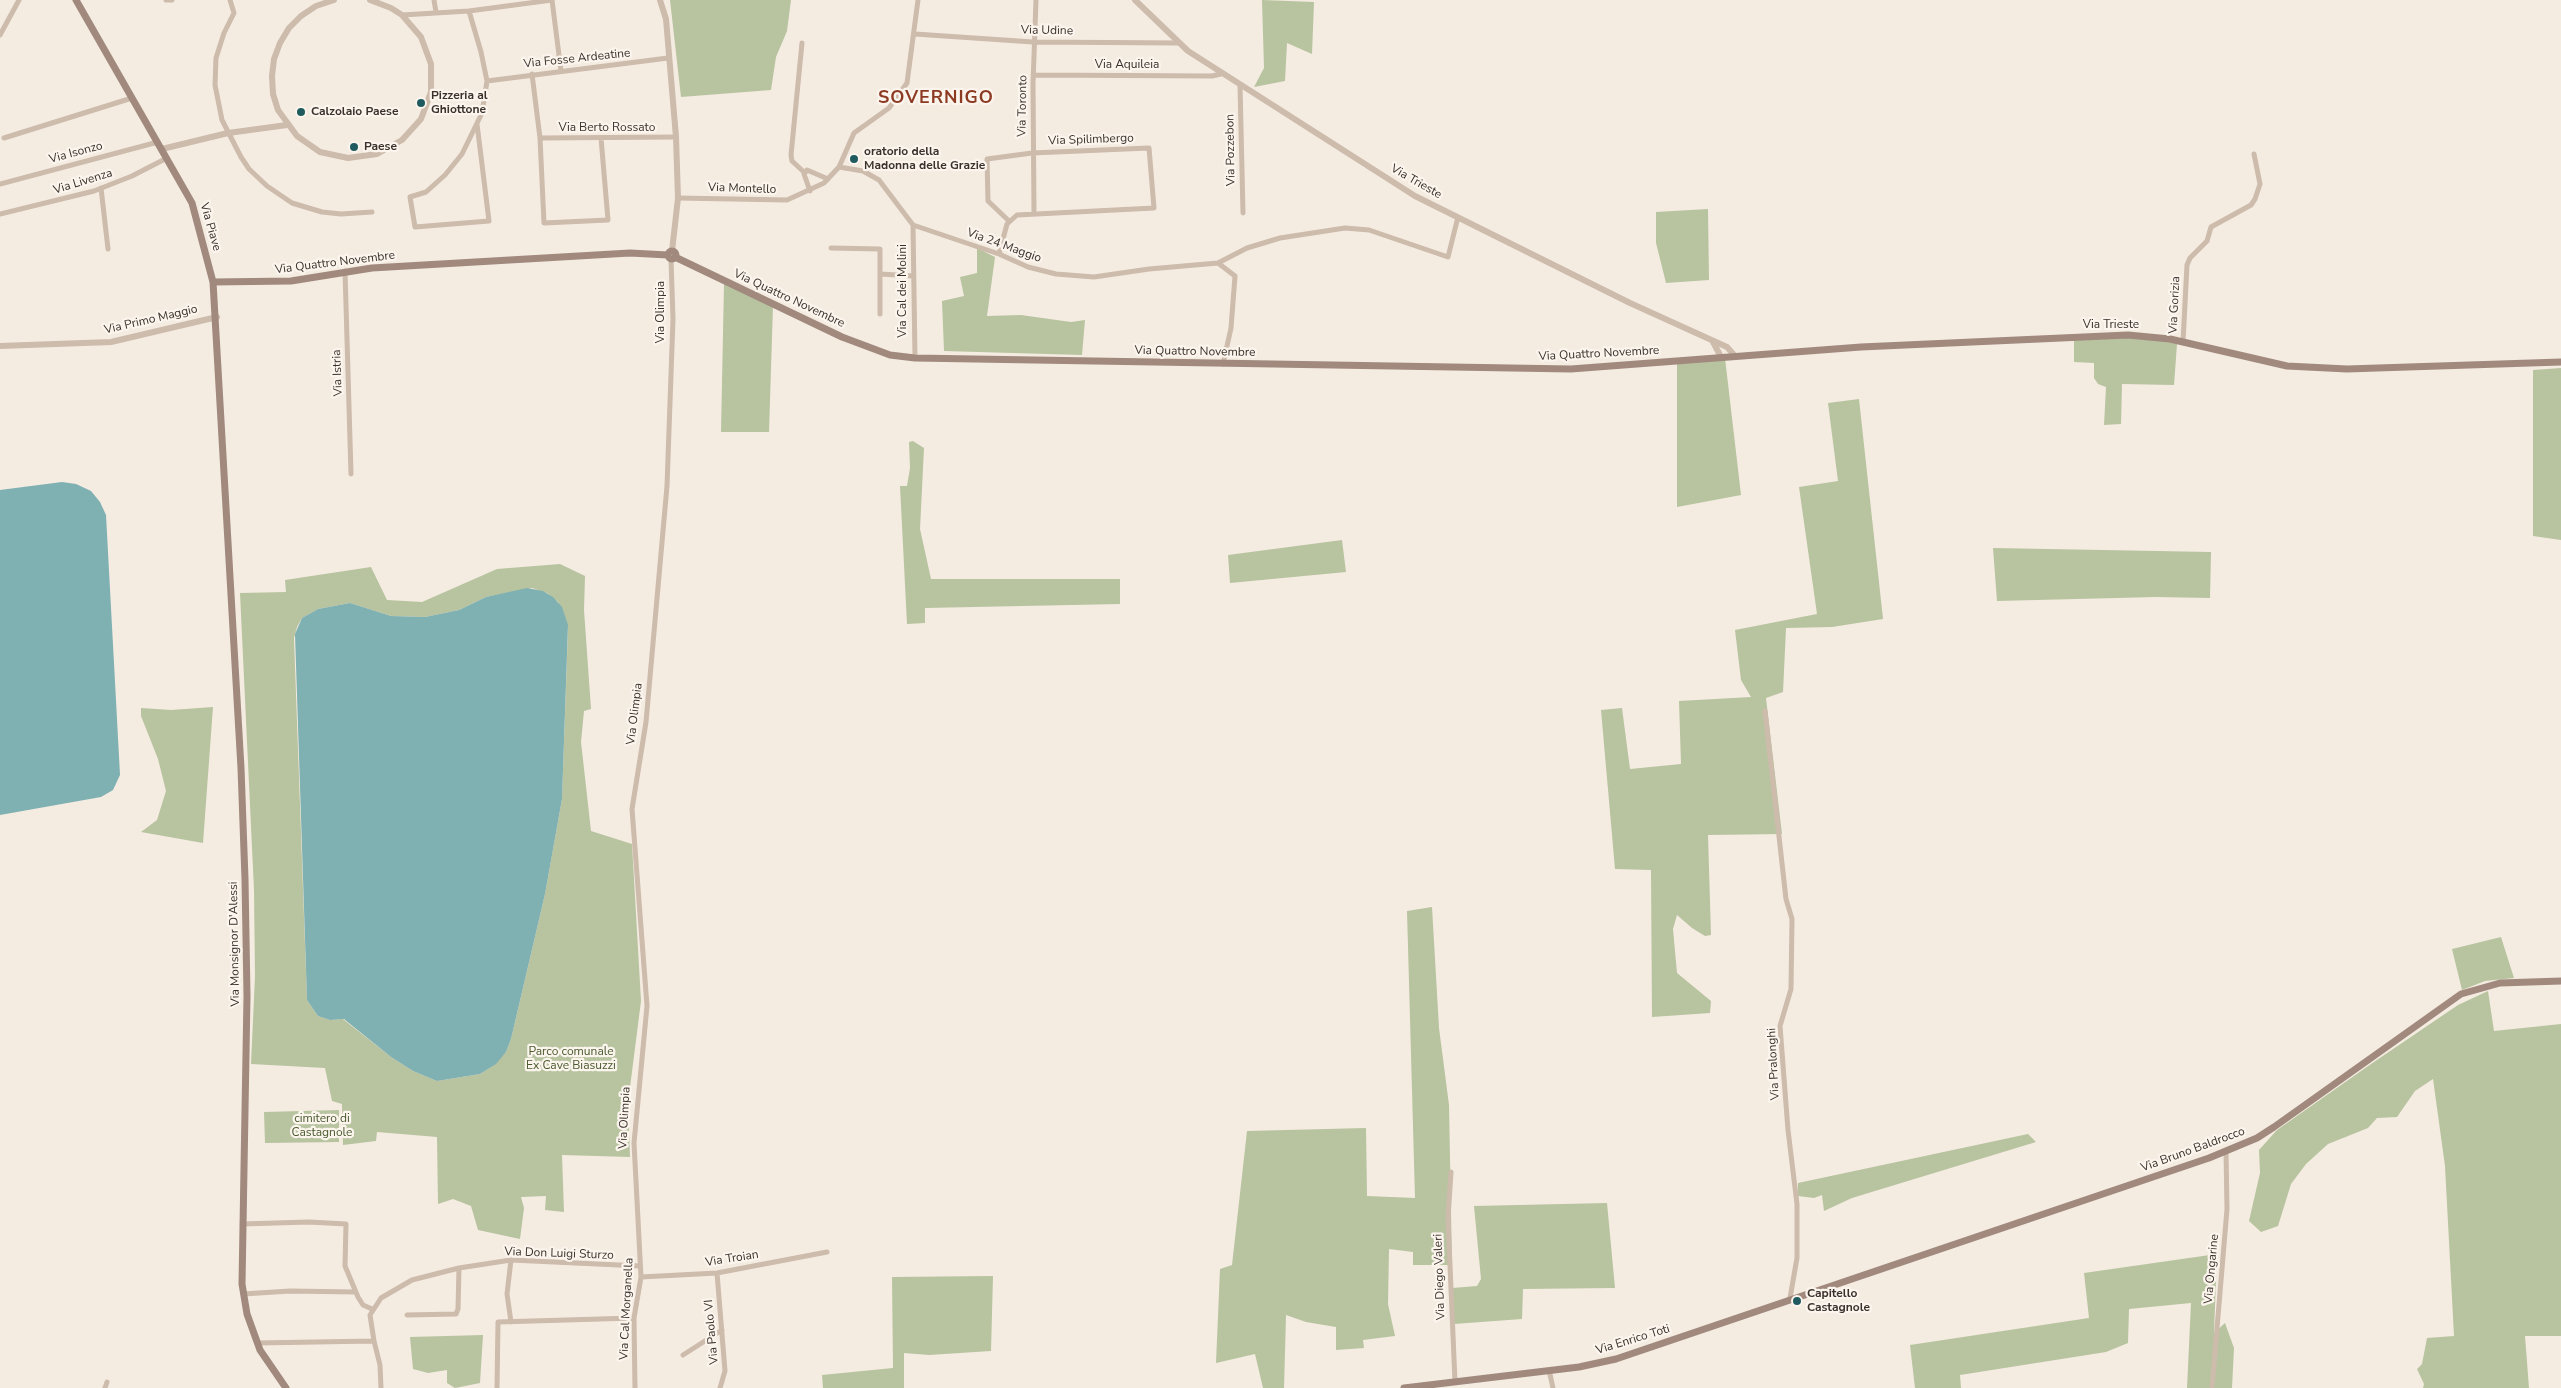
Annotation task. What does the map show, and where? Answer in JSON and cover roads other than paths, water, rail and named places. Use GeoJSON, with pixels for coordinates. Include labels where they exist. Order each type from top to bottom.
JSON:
{"type":"FeatureCollection","features":[{"type":"Feature","properties":{"kind":"main road","name":"Via Piave"},"geometry":{"type":"LineString","coordinates":[[76,0],[192,203],[213,282],[224,489]]}},
{"type":"Feature","properties":{"kind":"main road","name":"Via Quattro Novembre"},"geometry":{"type":"LineString","coordinates":[[213,282],[291,281],[345,271],[630,253],[672,256],[842,336],[890,355],[915,358],[1570,369],[1735,356]]}},
{"type":"Feature","properties":{"kind":"main road","name":"Via Trieste"},"geometry":{"type":"LineString","coordinates":[[1735,356],[1861,347],[2128,334],[2183,342],[2287,366],[2347,369],[2561,362]]}},
{"type":"Feature","properties":{"kind":"main road","name":"Via Monsignor D'Alessi"},"geometry":{"type":"LineString","coordinates":[[224,489],[242,768],[246,879],[247,996],[242,1224],[244,1294],[257,1343],[265,1360],[286,1388]]}},
{"type":"Feature","properties":{"kind":"main road","name":"Via Bruno Baldrocco"},"geometry":{"type":"LineString","coordinates":[[1832,1285],[2226,1152],[2257,1138],[2274,1127],[2462,994],[2500,983],[2561,982]]}},
{"type":"Feature","properties":{"kind":"main road","name":"Via Enrico Toti"},"geometry":{"type":"LineString","coordinates":[[1404,1388],[1550,1370],[1616,1359],[1832,1285]]}},
{"type":"Feature","properties":{"kind":"street"},"geometry":{"type":"LineString","coordinates":[[0,35],[19,0]]}},
{"type":"Feature","properties":{"kind":"street"},"geometry":{"type":"LineString","coordinates":[[166,0],[172,0]]}},
{"type":"Feature","properties":{"kind":"street"},"geometry":{"type":"LineString","coordinates":[[230,0],[234,14],[224,33],[216,58],[214,85],[222,120],[249,169],[267,186],[292,203],[322,212],[341,214],[372,212]]}},
{"type":"Feature","properties":{"kind":"street"},"geometry":{"type":"LineString","coordinates":[[334,0],[316,6],[289,28],[280,43],[274,59],[272,76],[273,94],[278,110],[287,125],[308,145],[334,156],[348,158],[363,157],[390,148],[412,130],[427,106],[432,78],[427,50],[417,31],[402,15],[391,8],[370,0]]}},
{"type":"Feature","properties":{"kind":"street"},"geometry":{"type":"LineString","coordinates":[[434,0],[436,12]]}},
{"type":"Feature","properties":{"kind":"street"},"geometry":{"type":"LineString","coordinates":[[402,15],[469,11],[552,0],[562,71]]}},
{"type":"Feature","properties":{"kind":"street","name":"Via Olimpia"},"geometry":{"type":"LineString","coordinates":[[635,1171],[634,1142],[647,1006],[632,809],[646,722],[667,486],[673,319],[672,256],[678,198],[676,137],[666,19],[660,0]]}},
{"type":"Feature","properties":{"kind":"street","name":"Via Montello"},"geometry":{"type":"LineString","coordinates":[[678,198],[787,200],[810,191],[828,179],[839,167],[854,133],[889,108],[907,83],[918,0]]}},
{"type":"Feature","properties":{"kind":"street","name":"Via Toronto"},"geometry":{"type":"LineString","coordinates":[[1034,213],[1032,153],[1033,42],[1036,0]]}},
{"type":"Feature","properties":{"kind":"street","name":"Via Trieste"},"geometry":{"type":"LineString","coordinates":[[1135,0],[1178,43],[1221,74],[1415,196],[1630,304],[1731,349],[1735,356]]}},
{"type":"Feature","properties":{"kind":"street"},"geometry":{"type":"LineString","coordinates":[[469,11],[487,81],[482,113],[462,154],[445,175],[426,192],[410,197],[415,227],[488,221],[477,124]]}},
{"type":"Feature","properties":{"kind":"street","name":"Via Udine"},"geometry":{"type":"LineString","coordinates":[[915,34],[1033,42],[1178,43]]}},
{"type":"Feature","properties":{"kind":"street"},"geometry":{"type":"LineString","coordinates":[[802,43],[791,155],[792,161],[805,173],[810,191]]}},
{"type":"Feature","properties":{"kind":"street","name":"Via Fosse Ardeatine"},"geometry":{"type":"LineString","coordinates":[[487,81],[668,58]]}},
{"type":"Feature","properties":{"kind":"street"},"geometry":{"type":"LineString","coordinates":[[532,74],[540,138],[544,223],[608,220],[601,138]]}},
{"type":"Feature","properties":{"kind":"street","name":"Via Aquileia"},"geometry":{"type":"LineString","coordinates":[[1033,76],[1212,76],[1221,74]]}},
{"type":"Feature","properties":{"kind":"street","name":"Via Pozzebon"},"geometry":{"type":"LineString","coordinates":[[1240,86],[1243,213]]}},
{"type":"Feature","properties":{"kind":"street"},"geometry":{"type":"LineString","coordinates":[[4,138],[132,98]]}},
{"type":"Feature","properties":{"kind":"street"},"geometry":{"type":"LineString","coordinates":[[160,145],[287,125]]}},
{"type":"Feature","properties":{"kind":"street","name":"Via Berto Rossato"},"geometry":{"type":"LineString","coordinates":[[540,138],[676,137]]}},
{"type":"Feature","properties":{"kind":"street","name":"Via Isonzo"},"geometry":{"type":"LineString","coordinates":[[0,184],[160,145]]}},
{"type":"Feature","properties":{"kind":"street","name":"Via Spilimbergo"},"geometry":{"type":"LineString","coordinates":[[1149,148],[1154,208],[1034,213],[1017,214],[1009,221],[988,201],[987,159],[1032,153],[1149,148]]}},
{"type":"Feature","properties":{"kind":"street","name":"Via Gorizia"},"geometry":{"type":"LineString","coordinates":[[2183,342],[2187,265],[2190,258],[2207,241],[2211,227],[2251,205],[2255,199],[2260,184],[2254,154]]}},
{"type":"Feature","properties":{"kind":"street","name":"Via Livenza"},"geometry":{"type":"LineString","coordinates":[[0,214],[101,188],[132,176],[167,158]]}},
{"type":"Feature","properties":{"kind":"street"},"geometry":{"type":"LineString","coordinates":[[839,167],[863,171],[879,180],[913,225]]}},
{"type":"Feature","properties":{"kind":"street"},"geometry":{"type":"LineString","coordinates":[[805,173],[807,170],[828,179]]}},
{"type":"Feature","properties":{"kind":"street"},"geometry":{"type":"LineString","coordinates":[[101,188],[108,249]]}},
{"type":"Feature","properties":{"kind":"street","name":"Via 24 Maggio"},"geometry":{"type":"LineString","coordinates":[[913,225],[999,254],[1028,267],[1081,276],[1218,264],[1247,248],[1280,238],[1345,228],[1369,230],[1448,257],[1458,217]]}},
{"type":"Feature","properties":{"kind":"street"},"geometry":{"type":"LineString","coordinates":[[999,254],[1009,221]]}},
{"type":"Feature","properties":{"kind":"street","name":"Via Cal dei Molini"},"geometry":{"type":"LineString","coordinates":[[913,225],[915,358]]}},
{"type":"Feature","properties":{"kind":"street"},"geometry":{"type":"LineString","coordinates":[[831,248],[880,249],[880,314]]}},
{"type":"Feature","properties":{"kind":"street"},"geometry":{"type":"LineString","coordinates":[[1218,264],[1235,276],[1231,328],[1223,364]]}},
{"type":"Feature","properties":{"kind":"street","name":"Via Istria"},"geometry":{"type":"LineString","coordinates":[[345,271],[351,474]]}},
{"type":"Feature","properties":{"kind":"street"},"geometry":{"type":"LineString","coordinates":[[880,274],[913,276]]}},
{"type":"Feature","properties":{"kind":"street","name":"Via Primo Maggio"},"geometry":{"type":"LineString","coordinates":[[0,346],[111,342],[216,317]]}},
{"type":"Feature","properties":{"kind":"street"},"geometry":{"type":"LineString","coordinates":[[1712,341],[1721,357]]}},
{"type":"Feature","properties":{"kind":"street","name":"Via Pralonghi"},"geometry":{"type":"LineString","coordinates":[[1765,711],[1786,899],[1792,919],[1793,977],[1780,1026],[1788,1130],[1798,1204],[1797,1258],[1790,1298]]}},
{"type":"Feature","properties":{"kind":"street","name":"Via Ongarine"},"geometry":{"type":"LineString","coordinates":[[2212,1388],[2227,1209],[2226,1152]]}},
{"type":"Feature","properties":{"kind":"street","name":"Via Cal Morganella"},"geometry":{"type":"LineString","coordinates":[[635,1171],[640,1266],[634,1318],[635,1388]]}},
{"type":"Feature","properties":{"kind":"street","name":"Via Diego Valeri"},"geometry":{"type":"LineString","coordinates":[[1451,1172],[1448,1218],[1455,1382]]}},
{"type":"Feature","properties":{"kind":"street"},"geometry":{"type":"LineString","coordinates":[[242,1224],[309,1222],[346,1224],[346,1266],[355,1292],[363,1304],[372,1310],[370,1315],[380,1365],[381,1388]]}},
{"type":"Feature","properties":{"kind":"street","name":"Via Troian"},"geometry":{"type":"LineString","coordinates":[[640,1277],[716,1273],[826,1252]]}},
{"type":"Feature","properties":{"kind":"street"},"geometry":{"type":"LineString","coordinates":[[511,1260],[508,1294],[511,1322]]}},
{"type":"Feature","properties":{"kind":"street","name":"Via Don Luigi Sturzo"},"geometry":{"type":"LineString","coordinates":[[372,1310],[381,1298],[412,1280],[459,1268],[511,1260],[640,1266]]}},
{"type":"Feature","properties":{"kind":"street"},"geometry":{"type":"LineString","coordinates":[[407,1315],[456,1314],[458,1310],[459,1268]]}},
{"type":"Feature","properties":{"kind":"street","name":"Via Paolo VI"},"geometry":{"type":"LineString","coordinates":[[716,1273],[725,1371],[720,1388]]}},
{"type":"Feature","properties":{"kind":"street"},"geometry":{"type":"LineString","coordinates":[[244,1294],[290,1291],[355,1292]]}},
{"type":"Feature","properties":{"kind":"street"},"geometry":{"type":"LineString","coordinates":[[496,1388],[498,1322],[634,1318]]}},
{"type":"Feature","properties":{"kind":"street"},"geometry":{"type":"LineString","coordinates":[[683,1356],[722,1330]]}},
{"type":"Feature","properties":{"kind":"street"},"geometry":{"type":"LineString","coordinates":[[257,1343],[374,1341]]}},
{"type":"Feature","properties":{"kind":"street"},"geometry":{"type":"LineString","coordinates":[[1550,1370],[1553,1388]]}},
{"type":"Feature","properties":{"kind":"street"},"geometry":{"type":"LineString","coordinates":[[105,1388],[107,1382]]}},
{"type":"Feature","properties":{"kind":"water"},"geometry":{"type":"Polygon","coordinates":[[[62,482],[76,484],[91,491],[100,502],[106,515],[120,775],[113,790],[101,797],[0,815],[0,490],[62,482]]]}},
{"type":"Feature","properties":{"kind":"water"},"geometry":{"type":"Polygon","coordinates":[[[527,588],[543,591],[553,597],[562,607],[568,625],[562,799],[545,894],[511,1039],[506,1052],[496,1064],[480,1074],[437,1081],[413,1071],[391,1057],[344,1019],[330,1020],[318,1016],[307,1000],[295,634],[302,618],[318,609],[350,603],[391,616],[425,617],[459,610],[486,597],[527,588]]]}},
{"type":"Feature","properties":{"kind":"place","name":"Pizzeria al Ghiottone"},"geometry":{"type":"Point","coordinates":[421,103]}},
{"type":"Feature","properties":{"kind":"place","name":"Calzolaio Paese"},"geometry":{"type":"Point","coordinates":[301,112]}},
{"type":"Feature","properties":{"kind":"place","name":"Paese"},"geometry":{"type":"Point","coordinates":[354,147]}},
{"type":"Feature","properties":{"kind":"place","name":"oratorio della Madonna delle Grazie"},"geometry":{"type":"Point","coordinates":[854,159]}},
{"type":"Feature","properties":{"kind":"place","name":"Capitello Castagnole"},"geometry":{"type":"Point","coordinates":[1797,1301]}},
{"type":"Feature","properties":{"kind":"district","name":"SOVERNIGO"},"geometry":{"type":"Point","coordinates":[936,99]}},
{"type":"Feature","properties":{"kind":"park label","name":"Parco comunale Ex Cave Biasuzzi"},"geometry":{"type":"Point","coordinates":[571,1059]}},
{"type":"Feature","properties":{"kind":"park label","name":"cimitero di Castagnole"},"geometry":{"type":"Point","coordinates":[322,1126]}}]}
